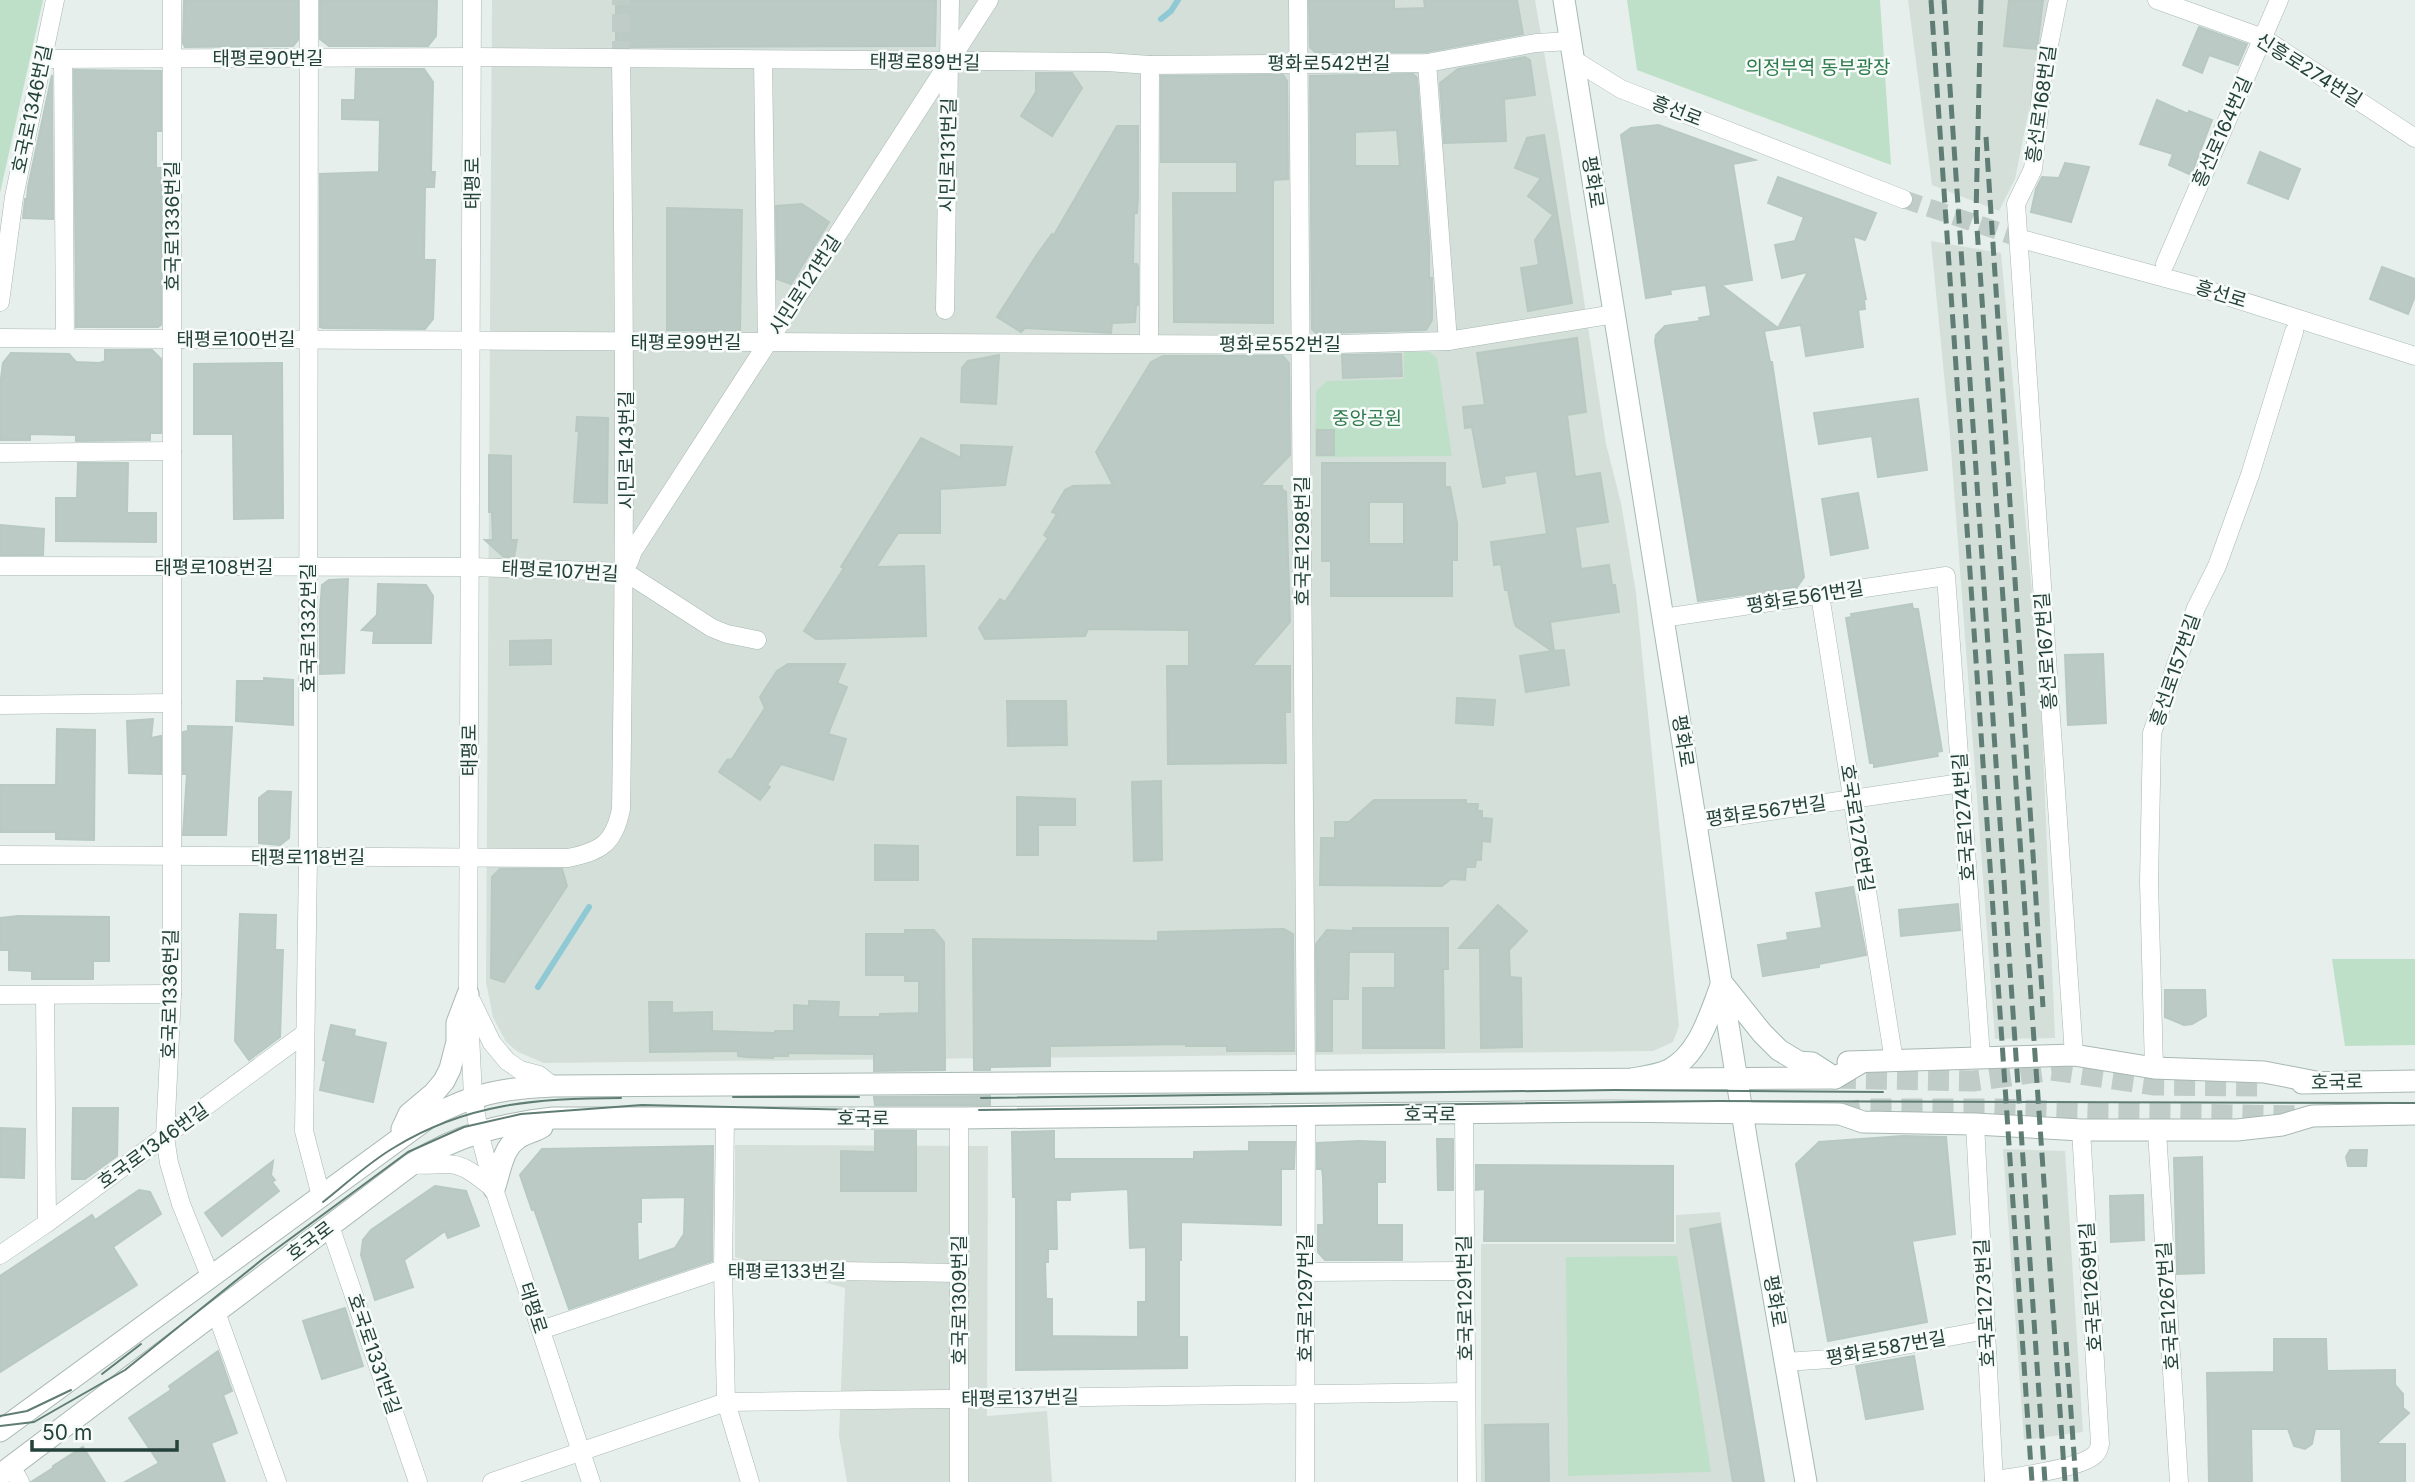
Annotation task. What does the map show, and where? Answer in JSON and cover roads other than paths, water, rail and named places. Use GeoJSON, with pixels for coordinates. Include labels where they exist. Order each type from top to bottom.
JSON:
{"type":"FeatureCollection","features":[{"type":"Feature","properties":{"kind":"street","name":"호국로1346번길"},"geometry":{"type":"LineString","coordinates":[[0,302],[14,197],[55,0]]}},
{"type":"Feature","properties":{"kind":"street","name":"호국로1336번길"},"geometry":{"type":"LineString","coordinates":[[172,0],[172,994],[165,1137],[169,1163],[181,1204],[209,1276]]}},
{"type":"Feature","properties":{"kind":"street","name":"호국로1332번길"},"geometry":{"type":"LineString","coordinates":[[309,0],[308,858],[304,1131],[321,1196]]}},
{"type":"Feature","properties":{"kind":"street","name":"태평로"},"geometry":{"type":"LineString","coordinates":[[472,0],[468,994],[473,1096],[494,1189],[591,1482]]}},
{"type":"Feature","properties":{"kind":"street","name":"시민로131번길"},"geometry":{"type":"LineString","coordinates":[[945,310],[950,0]]}},
{"type":"Feature","properties":{"kind":"street","name":"시민로121번길"},"geometry":{"type":"LineString","coordinates":[[625,572],[633,551],[989,0]]}},
{"type":"Feature","properties":{"kind":"street","name":"호국로1298번길"},"geometry":{"type":"LineString","coordinates":[[1298,0],[1306,1082]]}},
{"type":"Feature","properties":{"kind":"street","name":"평화로"},"geometry":{"type":"LineString","coordinates":[[1564,0],[1742,1113],[1806,1482]]}},
{"type":"Feature","properties":{"kind":"street","name":"흥선로168번길"},"geometry":{"type":"LineString","coordinates":[[2021,244],[2016,204],[2033,169],[2043,75],[2058,0]]}},
{"type":"Feature","properties":{"kind":"street","name":"신흥로274번길"},"geometry":{"type":"LineString","coordinates":[[2157,0],[2263,38],[2415,138]]}},
{"type":"Feature","properties":{"kind":"street","name":"흥선로164번길"},"geometry":{"type":"LineString","coordinates":[[2165,264],[2279,0]]}},
{"type":"Feature","properties":{"kind":"street","name":"평화로542번길"},"geometry":{"type":"LineString","coordinates":[[1086,63],[1427,63],[1535,43],[1572,51]]}},
{"type":"Feature","properties":{"kind":"street","name":"흥선로"},"geometry":{"type":"LineString","coordinates":[[1572,51],[1621,89],[1903,199]]}},
{"type":"Feature","properties":{"kind":"street","name":"태평로90번길"},"geometry":{"type":"LineString","coordinates":[[43,60],[472,57]]}},
{"type":"Feature","properties":{"kind":"street","name":"태평로89번길"},"geometry":{"type":"LineString","coordinates":[[472,57],[1086,63]]}},
{"type":"Feature","properties":{"kind":"street","name":"시민로143번길"},"geometry":{"type":"LineString","coordinates":[[610,839],[618,824],[621,809],[625,572],[626,342],[621,59]]}},
{"type":"Feature","properties":{"kind":"street"},"geometry":{"type":"LineString","coordinates":[[63,60],[65,338]]}},
{"type":"Feature","properties":{"kind":"street"},"geometry":{"type":"LineString","coordinates":[[763,60],[767,343]]}},
{"type":"Feature","properties":{"kind":"street"},"geometry":{"type":"LineString","coordinates":[[1427,63],[1448,341]]}},
{"type":"Feature","properties":{"kind":"street"},"geometry":{"type":"LineString","coordinates":[[1149,343],[1150,65]]}},
{"type":"Feature","properties":{"kind":"street","name":"흥선로"},"geometry":{"type":"LineString","coordinates":[[2021,244],[2195,286],[2415,356]]}},
{"type":"Feature","properties":{"kind":"street","name":"흥선로167번길"},"geometry":{"type":"LineString","coordinates":[[2021,244],[2074,1055]]}},
{"type":"Feature","properties":{"kind":"street","name":"평화로552번길"},"geometry":{"type":"LineString","coordinates":[[943,344],[1300,345],[1448,341],[1615,314]]}},
{"type":"Feature","properties":{"kind":"street","name":"흥선로157번길"},"geometry":{"type":"LineString","coordinates":[[2154,1068],[2150,881],[2152,733],[2196,608],[2217,566],[2245,488],[2294,331]]}},
{"type":"Feature","properties":{"kind":"street","name":"태평로100번길"},"geometry":{"type":"LineString","coordinates":[[0,338],[471,341]]}},
{"type":"Feature","properties":{"kind":"street","name":"태평로99번길"},"geometry":{"type":"LineString","coordinates":[[471,341],[943,344]]}},
{"type":"Feature","properties":{"kind":"street"},"geometry":{"type":"LineString","coordinates":[[0,453],[172,451]]}},
{"type":"Feature","properties":{"kind":"street","name":"태평로108번길"},"geometry":{"type":"LineString","coordinates":[[0,566],[470,567]]}},
{"type":"Feature","properties":{"kind":"street","name":"태평로107번길"},"geometry":{"type":"LineString","coordinates":[[470,567],[625,572],[712,628],[757,640]]}},
{"type":"Feature","properties":{"kind":"street","name":"평화로561번길"},"geometry":{"type":"LineString","coordinates":[[1663,618],[1946,576]]}},
{"type":"Feature","properties":{"kind":"street","name":"호국로1274번길"},"geometry":{"type":"LineString","coordinates":[[1946,576],[1981,1058]]}},
{"type":"Feature","properties":{"kind":"street","name":"호국로1276번길"},"geometry":{"type":"LineString","coordinates":[[1820,595],[1894,1061]]}},
{"type":"Feature","properties":{"kind":"street"},"geometry":{"type":"LineString","coordinates":[[0,705],[172,703]]}},
{"type":"Feature","properties":{"kind":"street","name":"평화로567번길"},"geometry":{"type":"LineString","coordinates":[[1696,822],[1961,783]]}},
{"type":"Feature","properties":{"kind":"street","name":"태평로118번길"},"geometry":{"type":"LineString","coordinates":[[0,855],[568,858],[592,853],[610,839]]}},
{"type":"Feature","properties":{"kind":"street"},"geometry":{"type":"LineString","coordinates":[[1632,1079],[1671,1069],[1684,1058],[1700,1036],[1722,983],[1772,1044],[1799,1062],[2074,1055],[2154,1068],[2264,1072],[2316,1082]]}},
{"type":"Feature","properties":{"kind":"street"},"geometry":{"type":"LineString","coordinates":[[0,995],[172,994]]}},
{"type":"Feature","properties":{"kind":"street"},"geometry":{"type":"LineString","coordinates":[[468,994],[492,1043],[507,1061],[520,1070],[539,1075],[553,1086]]}},
{"type":"Feature","properties":{"kind":"street"},"geometry":{"type":"LineString","coordinates":[[396,1141],[410,1114],[435,1093],[444,1081],[456,1049],[457,1023],[468,994]]}},
{"type":"Feature","properties":{"kind":"street"},"geometry":{"type":"LineString","coordinates":[[45,995],[47,1223]]}},
{"type":"Feature","properties":{"kind":"street","name":"호국로1346번길"},"geometry":{"type":"LineString","coordinates":[[0,1255],[304,1034]]}},
{"type":"Feature","properties":{"kind":"street"},"geometry":{"type":"LineString","coordinates":[[1812,1063],[1835,1078],[1862,1062]]}},
{"type":"Feature","properties":{"kind":"street","name":"호국로"},"geometry":{"type":"LineString","coordinates":[[0,1431],[428,1118],[473,1096],[501,1090],[553,1086],[1835,1078]]}},
{"type":"Feature","properties":{"kind":"street","name":"호국로"},"geometry":{"type":"LineString","coordinates":[[2259,1086],[2409,1081]]}},
{"type":"Feature","properties":{"kind":"street","name":"호국로"},"geometry":{"type":"LineString","coordinates":[[10,1475],[216,1312],[412,1164],[442,1146],[499,1126],[553,1118],[959,1118],[1609,1111],[1840,1114],[1863,1122],[2157,1131],[2263,1129],[2312,1116],[2410,1115]]}},
{"type":"Feature","properties":{"kind":"street","name":"호국로1297번길"},"geometry":{"type":"LineString","coordinates":[[1305,1482],[1306,1114]]}},
{"type":"Feature","properties":{"kind":"street","name":"호국로1291번길"},"geometry":{"type":"LineString","coordinates":[[1464,1114],[1467,1482]]}},
{"type":"Feature","properties":{"kind":"street"},"geometry":{"type":"LineString","coordinates":[[412,1164],[460,1165],[494,1189],[509,1147],[517,1138],[539,1130],[553,1118]]}},
{"type":"Feature","properties":{"kind":"street"},"geometry":{"type":"LineString","coordinates":[[725,1118],[723,1269],[726,1402],[750,1482]]}},
{"type":"Feature","properties":{"kind":"street","name":"호국로1309번길"},"geometry":{"type":"LineString","coordinates":[[959,1118],[959,1482]]}},
{"type":"Feature","properties":{"kind":"street","name":"호국로1273번길"},"geometry":{"type":"LineString","coordinates":[[1975,1124],[1994,1481]]}},
{"type":"Feature","properties":{"kind":"street","name":"호국로1269번길"},"geometry":{"type":"LineString","coordinates":[[1994,1481],[2085,1461],[2094,1456],[2100,1444],[2081,1130]]}},
{"type":"Feature","properties":{"kind":"street","name":"호국로1267번길"},"geometry":{"type":"LineString","coordinates":[[2157,1131],[2179,1482]]}},
{"type":"Feature","properties":{"kind":"street","name":"호국로1331번길"},"geometry":{"type":"LineString","coordinates":[[330,1226],[418,1482]]}},
{"type":"Feature","properties":{"kind":"street","name":"태평로133번길"},"geometry":{"type":"LineString","coordinates":[[541,1331],[723,1269],[959,1273]]}},
{"type":"Feature","properties":{"kind":"street"},"geometry":{"type":"LineString","coordinates":[[1306,1272],[1465,1271]]}},
{"type":"Feature","properties":{"kind":"street"},"geometry":{"type":"LineString","coordinates":[[216,1312],[277,1482]]}},
{"type":"Feature","properties":{"kind":"street","name":"평화로587번길"},"geometry":{"type":"LineString","coordinates":[[1785,1362],[1830,1359],[1986,1330]]}},
{"type":"Feature","properties":{"kind":"street","name":"태평로137번길"},"geometry":{"type":"LineString","coordinates":[[492,1482],[726,1402],[1466,1392]]}},
{"type":"Feature","properties":{"kind":"waterway"},"geometry":{"type":"LineString","coordinates":[[1161,19],[1171,11],[1178,0]]}},
{"type":"Feature","properties":{"kind":"waterway"},"geometry":{"type":"LineString","coordinates":[[538,987],[589,907]]}},
{"type":"Feature","properties":{"kind":"tunnel"},"geometry":{"type":"LineString","coordinates":[[621,0],[621,59]]}},
{"type":"Feature","properties":{"kind":"tunnel"},"geometry":{"type":"LineString","coordinates":[[1903,199],[2025,240]]}},
{"type":"Feature","properties":{"kind":"tunnel"},"geometry":{"type":"LineString","coordinates":[[1835,1078],[1973,1081],[2052,1070],[2155,1085],[2259,1086]]}},
{"type":"Feature","properties":{"kind":"tunnel"},"geometry":{"type":"LineString","coordinates":[[1840,1114],[1864,1109],[1993,1109],[2303,1116]]}},
{"type":"Feature","properties":{"kind":"tram line"},"geometry":{"type":"LineString","coordinates":[[981,1098],[1615,1090],[1883,1092]]}},
{"type":"Feature","properties":{"kind":"tram line"},"geometry":{"type":"LineString","coordinates":[[733,1097],[859,1097]]}},
{"type":"Feature","properties":{"kind":"tram line"},"geometry":{"type":"LineString","coordinates":[[323,1202],[385,1153],[422,1132],[449,1121],[477,1112],[532,1102],[621,1098]]}},
{"type":"Feature","properties":{"kind":"tram line"},"geometry":{"type":"LineString","coordinates":[[979,1110],[1717,1101],[2415,1103]]}},
{"type":"Feature","properties":{"kind":"tram line"},"geometry":{"type":"LineString","coordinates":[[0,1426],[34,1422],[125,1370],[264,1258],[408,1152],[464,1127],[521,1114],[642,1105],[860,1110]]}},
{"type":"Feature","properties":{"kind":"tram line"},"geometry":{"type":"LineString","coordinates":[[102,1374],[141,1344]]}},
{"type":"Feature","properties":{"kind":"tram line"},"geometry":{"type":"LineString","coordinates":[[0,1416],[27,1411],[71,1390]]}},
{"type":"Feature","properties":{"kind":"railway"},"geometry":{"type":"LineString","coordinates":[[1931,0],[2032,1482]]}},
{"type":"Feature","properties":{"kind":"railway"},"geometry":{"type":"LineString","coordinates":[[1944,0],[2045,1482]]}},
{"type":"Feature","properties":{"kind":"railway"},"geometry":{"type":"LineString","coordinates":[[1981,0],[1976,214],[2065,1482]]}},
{"type":"Feature","properties":{"kind":"railway"},"geometry":{"type":"LineString","coordinates":[[1986,137],[2043,1007]]}},
{"type":"Feature","properties":{"kind":"railway"},"geometry":{"type":"LineString","coordinates":[[2066,1342],[2076,1482]]}},
{"type":"Feature","properties":{"kind":"park label","name":"의정부역 동부광장"},"geometry":{"type":"Point","coordinates":[1818,67]}},
{"type":"Feature","properties":{"kind":"park label","name":"중앙공원"},"geometry":{"type":"Point","coordinates":[1367,418]}}]}
